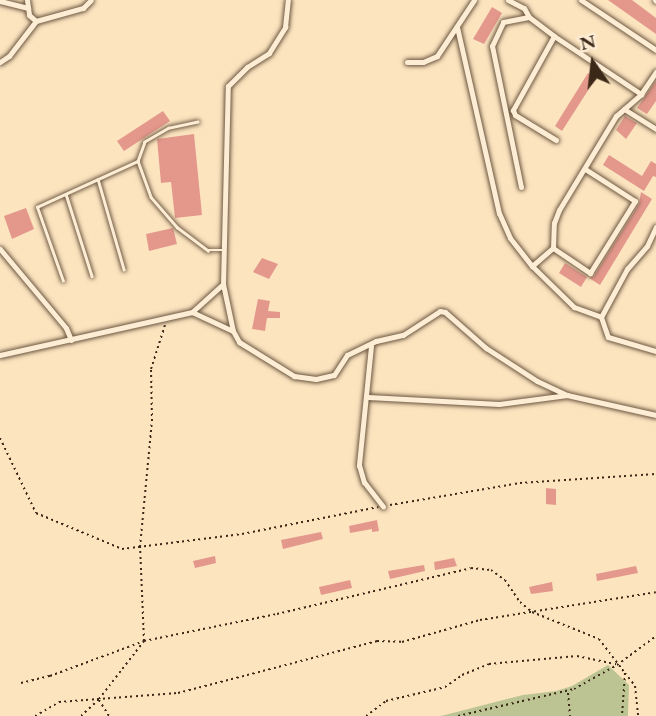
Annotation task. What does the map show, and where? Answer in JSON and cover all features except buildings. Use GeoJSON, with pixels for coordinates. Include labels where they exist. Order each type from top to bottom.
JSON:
{"type":"FeatureCollection","features":[{"type":"Feature","properties":{"kind":"street"},"geometry":{"type":"LineString","coordinates":[[27,0],[28,12]]}},
{"type":"Feature","properties":{"kind":"street"},"geometry":{"type":"LineString","coordinates":[[1,63],[36,21],[83,8],[91,0]]}},
{"type":"Feature","properties":{"kind":"street"},"geometry":{"type":"LineString","coordinates":[[407,62],[423,62],[437,56],[474,0]]}},
{"type":"Feature","properties":{"kind":"street"},"geometry":{"type":"LineString","coordinates":[[508,0],[524,8],[529,17],[554,36],[641,94]]}},
{"type":"Feature","properties":{"kind":"street"},"geometry":{"type":"LineString","coordinates":[[524,8],[529,0]]}},
{"type":"Feature","properties":{"kind":"street"},"geometry":{"type":"LineString","coordinates":[[581,0],[656,50]]}},
{"type":"Feature","properties":{"kind":"street"},"geometry":{"type":"LineString","coordinates":[[0,1],[28,12],[36,21]]}},
{"type":"Feature","properties":{"kind":"street"},"geometry":{"type":"LineString","coordinates":[[290,1],[285,27],[269,53],[247,67],[228,86],[223,284],[233,331],[239,342],[294,376],[316,379],[334,375],[347,355],[371,346],[376,341],[402,335],[435,313],[445,312],[486,348],[537,382],[568,395],[656,415]]}},
{"type":"Feature","properties":{"kind":"street"},"geometry":{"type":"LineString","coordinates":[[521,187],[492,46],[503,22],[529,17]]}},
{"type":"Feature","properties":{"kind":"street"},"geometry":{"type":"LineString","coordinates":[[457,27],[499,213],[510,238],[532,266],[574,307],[601,317]]}},
{"type":"Feature","properties":{"kind":"street"},"geometry":{"type":"LineString","coordinates":[[554,36],[513,110],[515,115],[556,140]]}},
{"type":"Feature","properties":{"kind":"street"},"geometry":{"type":"LineString","coordinates":[[532,266],[553,248],[554,223],[616,116],[641,94],[656,72]]}},
{"type":"Feature","properties":{"kind":"street"},"geometry":{"type":"LineString","coordinates":[[624,109],[655,126]]}},
{"type":"Feature","properties":{"kind":"street"},"geometry":{"type":"LineString","coordinates":[[553,248],[590,273],[635,201],[584,169]]}},
{"type":"Feature","properties":{"kind":"street"},"geometry":{"type":"LineString","coordinates":[[656,227],[647,247],[627,269],[601,317],[608,337],[656,351]]}},
{"type":"Feature","properties":{"kind":"street"},"geometry":{"type":"LineString","coordinates":[[0,249],[66,328],[71,340]]}},
{"type":"Feature","properties":{"kind":"street"},"geometry":{"type":"LineString","coordinates":[[0,355],[192,312],[223,284]]}},
{"type":"Feature","properties":{"kind":"street"},"geometry":{"type":"LineString","coordinates":[[192,312],[233,331]]}},
{"type":"Feature","properties":{"kind":"street"},"geometry":{"type":"LineString","coordinates":[[371,346],[368,397],[359,465],[364,482],[383,506]]}},
{"type":"Feature","properties":{"kind":"street"},"geometry":{"type":"LineString","coordinates":[[368,397],[499,404],[568,395]]}},
{"type":"Feature","properties":{"kind":"lane"},"geometry":{"type":"LineString","coordinates":[[198,122],[169,128],[145,142],[138,161],[151,197],[177,227],[208,250],[224,250]]}},
{"type":"Feature","properties":{"kind":"lane"},"geometry":{"type":"LineString","coordinates":[[63,281],[37,207],[138,161]]}},
{"type":"Feature","properties":{"kind":"lane"},"geometry":{"type":"LineString","coordinates":[[98,179],[124,269]]}},
{"type":"Feature","properties":{"kind":"lane"},"geometry":{"type":"LineString","coordinates":[[66,194],[92,276]]}},
{"type":"Feature","properties":{"kind":"path"},"geometry":{"type":"LineString","coordinates":[[81,716],[99,699],[144,641],[139,547],[152,421],[151,369],[168,318]]}},
{"type":"Feature","properties":{"kind":"path"},"geometry":{"type":"LineString","coordinates":[[0,438],[36,513],[122,549],[242,534],[520,483],[656,474]]}},
{"type":"Feature","properties":{"kind":"path"},"geometry":{"type":"LineString","coordinates":[[22,683],[50,676],[144,641],[277,614],[471,568],[491,569],[505,580],[520,602],[532,612],[599,639],[638,695],[638,716]]}},
{"type":"Feature","properties":{"kind":"path"},"geometry":{"type":"LineString","coordinates":[[35,716],[59,702],[178,693],[377,641],[402,642],[481,620],[656,592]]}},
{"type":"Feature","properties":{"kind":"path"},"geometry":{"type":"LineString","coordinates":[[458,716],[568,691],[617,665],[656,636]]}},
{"type":"Feature","properties":{"kind":"path"},"geometry":{"type":"LineString","coordinates":[[366,716],[386,701],[445,687],[461,675],[489,664],[577,656],[617,665]]}},
{"type":"Feature","properties":{"kind":"path"},"geometry":{"type":"LineString","coordinates":[[622,716],[625,673]]}},
{"type":"Feature","properties":{"kind":"path"},"geometry":{"type":"LineString","coordinates":[[568,691],[570,716]]}},
{"type":"Feature","properties":{"kind":"path"},"geometry":{"type":"LineString","coordinates":[[99,699],[109,716]]}},
{"type":"Feature","properties":{"kind":"path"},"geometry":{"type":"LineString","coordinates":[[479,710],[479,716]]}},
{"type":"Feature","properties":{"kind":"green space"},"geometry":{"type":"Polygon","coordinates":[[[608,665],[629,685],[628,716],[441,716],[523,695],[556,691],[572,686],[608,665]]]}}]}
